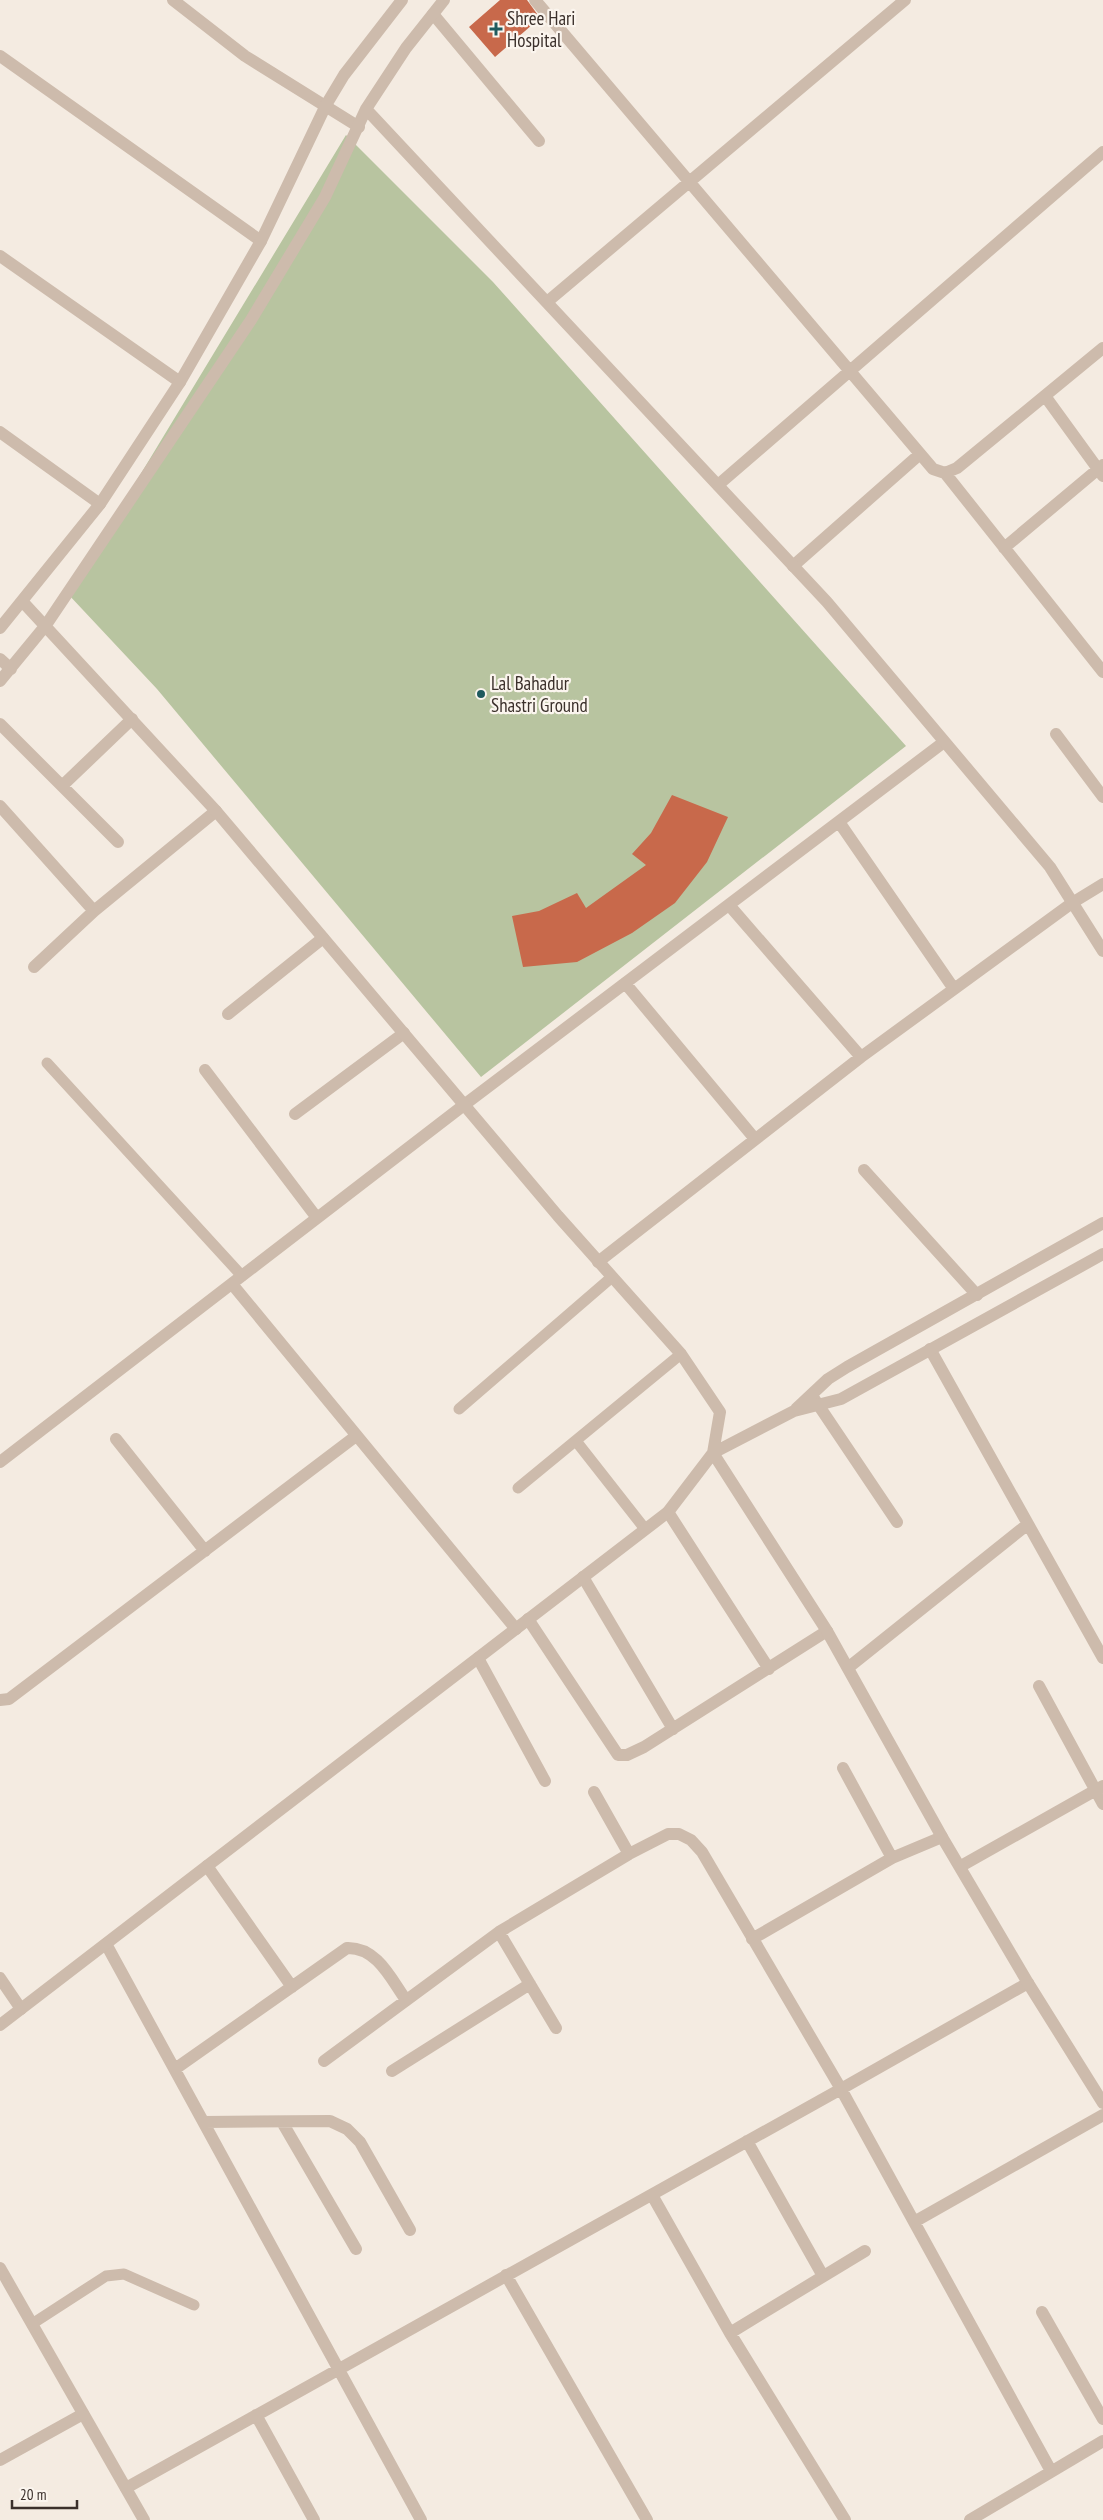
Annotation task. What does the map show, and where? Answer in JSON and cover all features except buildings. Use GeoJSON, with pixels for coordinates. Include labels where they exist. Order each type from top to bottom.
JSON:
{"type":"FeatureCollection","features":[{"type":"Feature","properties":{"kind":"street"},"geometry":{"type":"LineString","coordinates":[[173,0],[245,56],[359,127]]}},
{"type":"Feature","properties":{"kind":"street"},"geometry":{"type":"LineString","coordinates":[[0,628],[100,504],[180,382],[261,241],[326,105],[344,75],[402,0]]}},
{"type":"Feature","properties":{"kind":"street"},"geometry":{"type":"LineString","coordinates":[[0,682],[46,626],[251,320],[325,197],[366,109],[406,48],[444,0]]}},
{"type":"Feature","properties":{"kind":"street"},"geometry":{"type":"LineString","coordinates":[[535,0],[933,470],[945,473],[958,468],[1103,348]]}},
{"type":"Feature","properties":{"kind":"street"},"geometry":{"type":"LineString","coordinates":[[548,302],[689,181],[906,0]]}},
{"type":"Feature","properties":{"kind":"street"},"geometry":{"type":"LineString","coordinates":[[433,14],[539,141]]}},
{"type":"Feature","properties":{"kind":"street"},"geometry":{"type":"LineString","coordinates":[[0,56],[261,241]]}},
{"type":"Feature","properties":{"kind":"street"},"geometry":{"type":"LineString","coordinates":[[366,109],[827,602],[1050,867],[1103,951]]}},
{"type":"Feature","properties":{"kind":"street"},"geometry":{"type":"LineString","coordinates":[[718,486],[1103,152]]}},
{"type":"Feature","properties":{"kind":"street"},"geometry":{"type":"LineString","coordinates":[[0,256],[180,382]]}},
{"type":"Feature","properties":{"kind":"street"},"geometry":{"type":"LineString","coordinates":[[1004,548],[1101,470],[1045,396]]}},
{"type":"Feature","properties":{"kind":"street"},"geometry":{"type":"LineString","coordinates":[[0,432],[100,504]]}},
{"type":"Feature","properties":{"kind":"street"},"geometry":{"type":"LineString","coordinates":[[793,566],[920,454]]}},
{"type":"Feature","properties":{"kind":"street"},"geometry":{"type":"LineString","coordinates":[[945,473],[1103,672]]}},
{"type":"Feature","properties":{"kind":"street"},"geometry":{"type":"LineString","coordinates":[[22,601],[216,811],[598,1262],[681,1354],[720,1412],[713,1453],[827,1631],[942,1837],[961,1866],[1028,1983],[1077,2058],[1103,2103]]}},
{"type":"Feature","properties":{"kind":"street"},"geometry":{"type":"LineString","coordinates":[[0,659],[11,669]]}},
{"type":"Feature","properties":{"kind":"street"},"geometry":{"type":"LineString","coordinates":[[62,786],[132,719]]}},
{"type":"Feature","properties":{"kind":"street"},"geometry":{"type":"LineString","coordinates":[[0,724],[118,842]]}},
{"type":"Feature","properties":{"kind":"street"},"geometry":{"type":"LineString","coordinates":[[1056,734],[1103,798]]}},
{"type":"Feature","properties":{"kind":"street"},"geometry":{"type":"LineString","coordinates":[[0,1462],[464,1105],[944,742]]}},
{"type":"Feature","properties":{"kind":"street"},"geometry":{"type":"LineString","coordinates":[[0,806],[94,911]]}},
{"type":"Feature","properties":{"kind":"street"},"geometry":{"type":"LineString","coordinates":[[34,967],[94,911],[216,811]]}},
{"type":"Feature","properties":{"kind":"street"},"geometry":{"type":"LineString","coordinates":[[839,822],[954,990]]}},
{"type":"Feature","properties":{"kind":"street"},"geometry":{"type":"LineString","coordinates":[[598,1262],[861,1058],[1072,903],[1103,884]]}},
{"type":"Feature","properties":{"kind":"street"},"geometry":{"type":"LineString","coordinates":[[729,905],[861,1058]]}},
{"type":"Feature","properties":{"kind":"street"},"geometry":{"type":"LineString","coordinates":[[228,1014],[323,938]]}},
{"type":"Feature","properties":{"kind":"street"},"geometry":{"type":"LineString","coordinates":[[625,984],[755,1139]]}},
{"type":"Feature","properties":{"kind":"street"},"geometry":{"type":"LineString","coordinates":[[295,1114],[404,1033]]}},
{"type":"Feature","properties":{"kind":"street"},"geometry":{"type":"LineString","coordinates":[[205,1070],[317,1218]]}},
{"type":"Feature","properties":{"kind":"street"},"geometry":{"type":"LineString","coordinates":[[864,1170],[977,1295]]}},
{"type":"Feature","properties":{"kind":"street"},"geometry":{"type":"LineString","coordinates":[[0,2025],[668,1512],[713,1453],[815,1400],[847,1367],[1103,1222]]}},
{"type":"Feature","properties":{"kind":"street"},"geometry":{"type":"LineString","coordinates":[[815,1400],[841,1399],[1103,1254]]}},
{"type":"Feature","properties":{"kind":"street"},"geometry":{"type":"LineString","coordinates":[[232,1284],[516,1629]]}},
{"type":"Feature","properties":{"kind":"street"},"geometry":{"type":"LineString","coordinates":[[930,1349],[1103,1658]]}},
{"type":"Feature","properties":{"kind":"street"},"geometry":{"type":"LineString","coordinates":[[815,1400],[897,1522]]}},
{"type":"Feature","properties":{"kind":"street"},"geometry":{"type":"LineString","coordinates":[[0,1700],[10,1699],[356,1436]]}},
{"type":"Feature","properties":{"kind":"street"},"geometry":{"type":"LineString","coordinates":[[116,1439],[205,1551]]}},
{"type":"Feature","properties":{"kind":"street"},"geometry":{"type":"LineString","coordinates":[[668,1512],[769,1669]]}},
{"type":"Feature","properties":{"kind":"street"},"geometry":{"type":"LineString","coordinates":[[848,1667],[1028,1524]]}},
{"type":"Feature","properties":{"kind":"street"},"geometry":{"type":"LineString","coordinates":[[583,1577],[673,1729]]}},
{"type":"Feature","properties":{"kind":"street"},"geometry":{"type":"LineString","coordinates":[[528,1619],[618,1755],[636,1751],[827,1631]]}},
{"type":"Feature","properties":{"kind":"street"},"geometry":{"type":"LineString","coordinates":[[478,1658],[545,1781]]}},
{"type":"Feature","properties":{"kind":"street"},"geometry":{"type":"LineString","coordinates":[[1039,1686],[1099,1788],[1103,1804]]}},
{"type":"Feature","properties":{"kind":"street"},"geometry":{"type":"LineString","coordinates":[[843,1768],[892,1858]]}},
{"type":"Feature","properties":{"kind":"street"},"geometry":{"type":"LineString","coordinates":[[961,1866],[1099,1788]]}},
{"type":"Feature","properties":{"kind":"street"},"geometry":{"type":"LineString","coordinates":[[594,1792],[629,1854]]}},
{"type":"Feature","properties":{"kind":"street"},"geometry":{"type":"LineString","coordinates":[[324,2061],[499,1932],[629,1854],[668,1834],[679,1834],[690,1840],[702,1852],[841,2089],[1051,2471]]}},
{"type":"Feature","properties":{"kind":"street"},"geometry":{"type":"LineString","coordinates":[[752,1939],[892,1858],[942,1837]]}},
{"type":"Feature","properties":{"kind":"street"},"geometry":{"type":"LineString","coordinates":[[207,1866],[292,1987]]}},
{"type":"Feature","properties":{"kind":"street"},"geometry":{"type":"LineString","coordinates":[[499,1932],[556,2028]]}},
{"type":"Feature","properties":{"kind":"street"},"geometry":{"type":"LineString","coordinates":[[106,1944],[421,2520]]}},
{"type":"Feature","properties":{"kind":"street"},"geometry":{"type":"LineString","coordinates":[[175,2069],[347,1948],[359,1948],[368,1952],[380,1963],[406,2000]]}},
{"type":"Feature","properties":{"kind":"street"},"geometry":{"type":"LineString","coordinates":[[0,1978],[21,2009]]}},
{"type":"Feature","properties":{"kind":"street"},"geometry":{"type":"LineString","coordinates":[[126,2488],[1028,1983]]}},
{"type":"Feature","properties":{"kind":"street"},"geometry":{"type":"LineString","coordinates":[[392,2071],[530,1984]]}},
{"type":"Feature","properties":{"kind":"street"},"geometry":{"type":"LineString","coordinates":[[914,2222],[1103,2115]]}},
{"type":"Feature","properties":{"kind":"street"},"geometry":{"type":"LineString","coordinates":[[204,2122],[330,2122],[347,2129],[360,2142],[410,2230]]}},
{"type":"Feature","properties":{"kind":"street"},"geometry":{"type":"LineString","coordinates":[[282,2122],[356,2249]]}},
{"type":"Feature","properties":{"kind":"street"},"geometry":{"type":"LineString","coordinates":[[747,2141],[823,2276]]}},
{"type":"Feature","properties":{"kind":"street"},"geometry":{"type":"LineString","coordinates":[[652,2195],[730,2333],[845,2520]]}},
{"type":"Feature","properties":{"kind":"street"},"geometry":{"type":"LineString","coordinates":[[730,2333],[865,2251]]}},
{"type":"Feature","properties":{"kind":"street"},"geometry":{"type":"LineString","coordinates":[[0,2268],[144,2520]]}},
{"type":"Feature","properties":{"kind":"street"},"geometry":{"type":"LineString","coordinates":[[506,2275],[647,2520]]}},
{"type":"Feature","properties":{"kind":"street"},"geometry":{"type":"LineString","coordinates":[[1042,2312],[1103,2419]]}},
{"type":"Feature","properties":{"kind":"street"},"geometry":{"type":"LineString","coordinates":[[0,2460],[84,2414]]}},
{"type":"Feature","properties":{"kind":"street"},"geometry":{"type":"LineString","coordinates":[[256,2415],[314,2520]]}},
{"type":"Feature","properties":{"kind":"street"},"geometry":{"type":"LineString","coordinates":[[970,2520],[1103,2441]]}},
{"type":"Feature","properties":{"kind":"lane"},"geometry":{"type":"LineString","coordinates":[[47,1063],[242,1276]]}},
{"type":"Feature","properties":{"kind":"lane"},"geometry":{"type":"LineString","coordinates":[[459,1409],[612,1277]]}},
{"type":"Feature","properties":{"kind":"lane"},"geometry":{"type":"LineString","coordinates":[[518,1488],[681,1354]]}},
{"type":"Feature","properties":{"kind":"lane"},"geometry":{"type":"LineString","coordinates":[[576,1441],[645,1530]]}},
{"type":"Feature","properties":{"kind":"lane"},"geometry":{"type":"LineString","coordinates":[[32,2324],[106,2276],[124,2274],[194,2305]]}},
{"type":"Feature","properties":{"kind":"green space"},"geometry":{"type":"Polygon","coordinates":[[[346,135],[493,282],[906,746],[481,1077],[157,689],[68,594],[346,135]]]}},
{"type":"Feature","properties":{"kind":"place","name":"Shree Hari Hospital"},"geometry":{"type":"Point","coordinates":[496,29]}},
{"type":"Feature","properties":{"kind":"place","name":"Lal Bahadur Shastri Ground"},"geometry":{"type":"Point","coordinates":[481,694]}}]}
